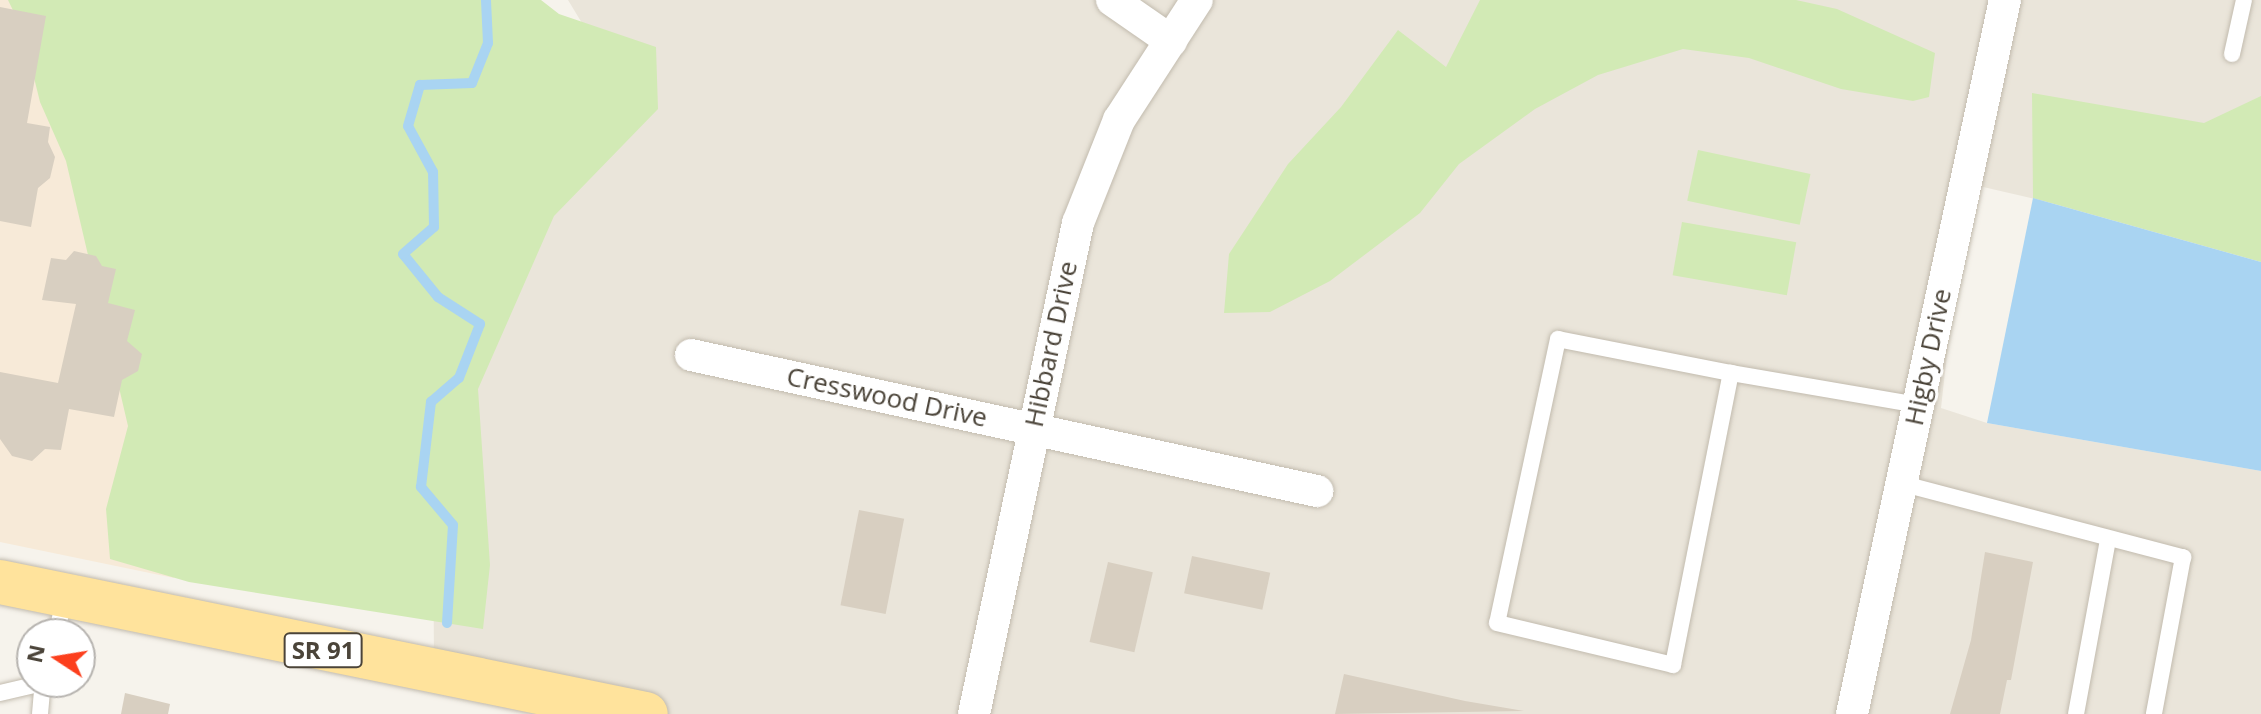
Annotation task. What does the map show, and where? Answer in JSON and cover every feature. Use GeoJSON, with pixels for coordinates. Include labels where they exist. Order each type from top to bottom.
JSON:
{"type":"FeatureCollection","features":[{"type":"Feature","properties":{"kind":"main road","name":"SR 91"},"geometry":{"type":"LineString","coordinates":[[0,582],[60,615],[646,714]]}},
{"type":"Feature","properties":{"kind":"street"},"geometry":{"type":"LineString","coordinates":[[1112,0],[1171,41]]}},
{"type":"Feature","properties":{"kind":"street","name":"Hibbard Drive"},"geometry":{"type":"LineString","coordinates":[[974,714],[1078,223],[1119,120],[1197,0]]}},
{"type":"Feature","properties":{"kind":"street","name":"Higby Drive"},"geometry":{"type":"LineString","coordinates":[[1852,714],[2005,0]]}},
{"type":"Feature","properties":{"kind":"street","name":"Cresswood Drive"},"geometry":{"type":"LineString","coordinates":[[691,355],[1317,491]]}},
{"type":"Feature","properties":{"kind":"lane"},"geometry":{"type":"LineString","coordinates":[[2232,54],[2244,0]]}},
{"type":"Feature","properties":{"kind":"lane"},"geometry":{"type":"LineString","coordinates":[[1731,373],[1673,665],[1497,623],[1558,339],[1918,405]]}},
{"type":"Feature","properties":{"kind":"lane"},"geometry":{"type":"LineString","coordinates":[[1900,483],[2108,540],[2183,557],[2154,714]]}},
{"type":"Feature","properties":{"kind":"lane"},"geometry":{"type":"LineString","coordinates":[[2076,714],[2108,540]]}},
{"type":"Feature","properties":{"kind":"shaded area"},"geometry":{"type":"Polygon","coordinates":[[[0,0],[29,0],[174,578],[0,542],[0,0]]]}},
{"type":"Feature","properties":{"kind":"shaded area"},"geometry":{"type":"Polygon","coordinates":[[[568,0],[2261,0],[2261,147],[2220,242],[1966,183],[1941,408],[1987,423],[2261,471],[2261,714],[635,714],[434,672],[433,467],[476,266],[628,99],[568,0]]]}},
{"type":"Feature","properties":{"kind":"green space"},"geometry":{"type":"Polygon","coordinates":[[[8,0],[541,0],[559,14],[656,47],[658,109],[554,216],[478,389],[490,565],[483,629],[189,582],[110,559],[106,509],[128,426],[66,161],[40,102],[22,29],[8,0]]]}},
{"type":"Feature","properties":{"kind":"green space"},"geometry":{"type":"Polygon","coordinates":[[[1480,0],[1796,0],[1837,9],[1935,53],[1929,97],[1913,101],[1841,89],[1749,58],[1683,49],[1598,75],[1535,109],[1459,164],[1420,213],[1330,281],[1270,312],[1224,313],[1229,254],[1288,164],[1341,107],[1398,30],[1446,67],[1480,0]]]}},
{"type":"Feature","properties":{"kind":"green space"},"geometry":{"type":"Polygon","coordinates":[[[2032,93],[2204,123],[2261,96],[2261,262],[2033,198],[2032,93]]]}},
{"type":"Feature","properties":{"kind":"green space"},"geometry":{"type":"Polygon","coordinates":[[[1698,150],[1810,174],[1800,225],[1687,201],[1698,150]]]}},
{"type":"Feature","properties":{"kind":"green space"},"geometry":{"type":"Polygon","coordinates":[[[1682,222],[1796,242],[1787,295],[1673,275],[1682,222]]]}},
{"type":"Feature","properties":{"kind":"water"},"geometry":{"type":"Polygon","coordinates":[[[2033,198],[2261,262],[2261,471],[1987,423],[2033,198]]]}},
{"type":"Feature","properties":{"kind":"building"},"geometry":{"type":"Polygon","coordinates":[[[0,7],[46,16],[27,123],[50,127],[48,142],[55,157],[50,178],[38,188],[31,227],[0,221],[0,7]]]}},
{"type":"Feature","properties":{"kind":"building"},"geometry":{"type":"Polygon","coordinates":[[[74,251],[96,256],[102,266],[116,269],[108,303],[135,310],[127,341],[142,354],[138,371],[122,380],[114,417],[69,409],[61,450],[45,449],[32,461],[12,456],[0,439],[0,372],[58,383],[76,304],[42,300],[51,258],[66,260],[74,251]]]}},
{"type":"Feature","properties":{"kind":"building"},"geometry":{"type":"Polygon","coordinates":[[[859,510],[904,519],[886,614],[840,605],[859,510]]]}},
{"type":"Feature","properties":{"kind":"building"},"geometry":{"type":"Polygon","coordinates":[[[1985,552],[2033,562],[2011,680],[2007,680],[2000,714],[1950,714],[1971,640],[1985,552]]]}},
{"type":"Feature","properties":{"kind":"building"},"geometry":{"type":"Polygon","coordinates":[[[1192,556],[1270,573],[1262,610],[1184,593],[1192,556]]]}},
{"type":"Feature","properties":{"kind":"building"},"geometry":{"type":"Polygon","coordinates":[[[1108,562],[1153,572],[1134,652],[1090,642],[1108,562]]]}},
{"type":"Feature","properties":{"kind":"building"},"geometry":{"type":"Polygon","coordinates":[[[1344,674],[1465,701],[1524,711],[1335,714],[1344,674]]]}},
{"type":"Feature","properties":{"kind":"building"},"geometry":{"type":"Polygon","coordinates":[[[125,693],[170,704],[168,714],[121,714],[125,693]]]}},
{"type":"Feature","properties":{"kind":"waterway"},"geometry":{"type":"LineString","coordinates":[[447,623],[453,525],[421,487],[431,402],[459,378],[480,324],[438,297],[403,254],[434,227],[433,172],[408,126],[420,85],[472,83],[488,43],[486,0]]}}]}
